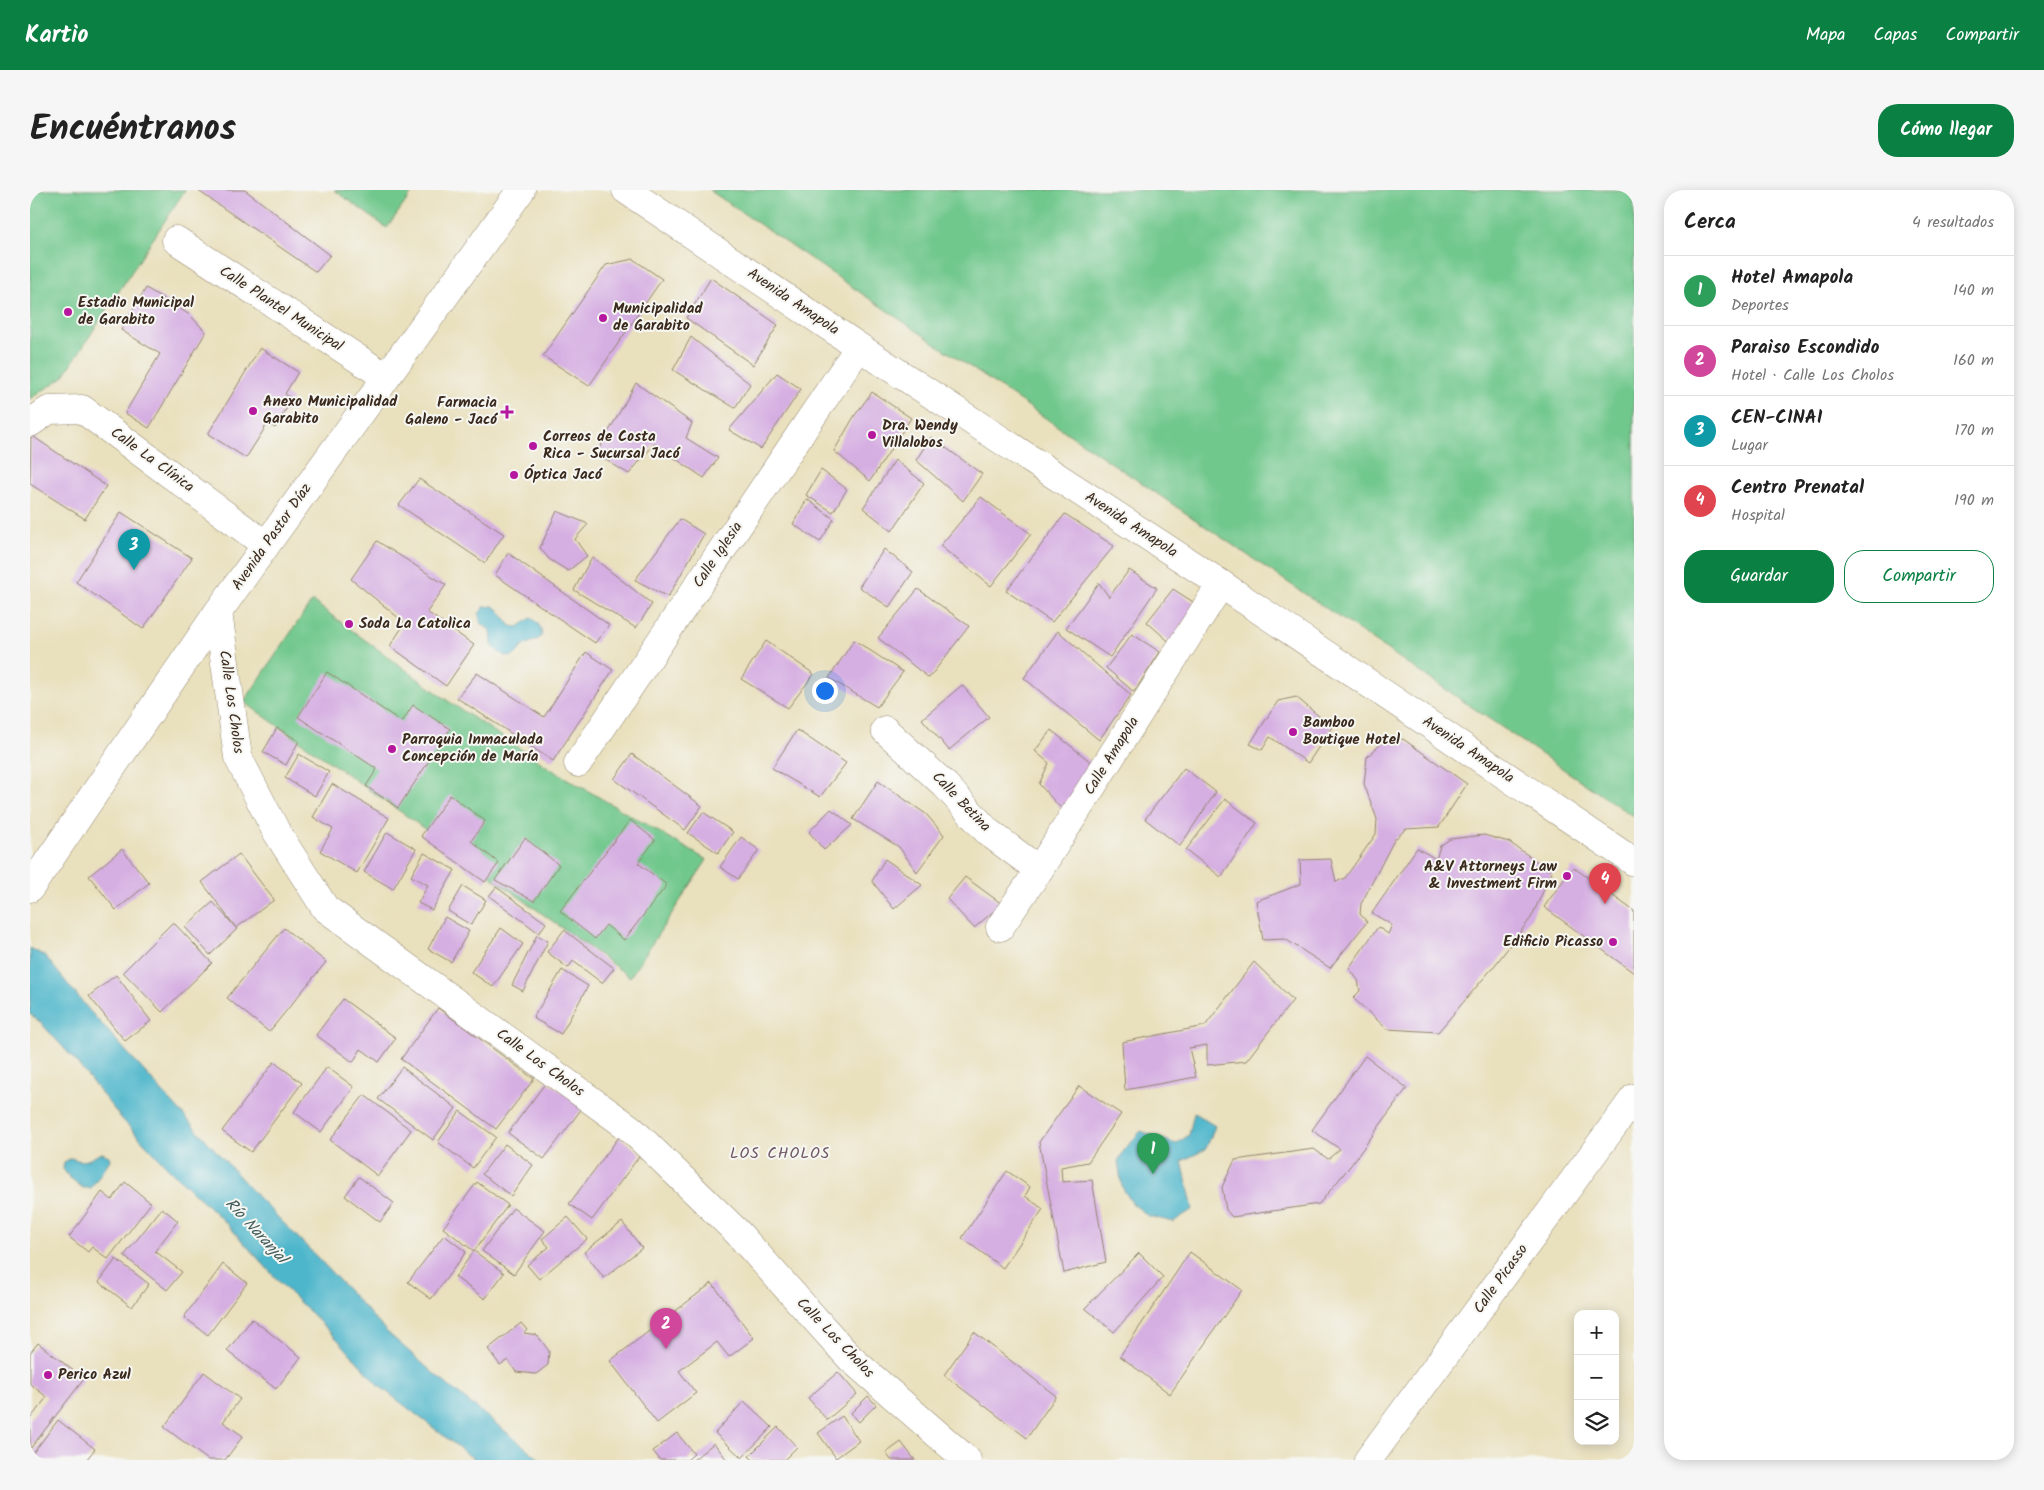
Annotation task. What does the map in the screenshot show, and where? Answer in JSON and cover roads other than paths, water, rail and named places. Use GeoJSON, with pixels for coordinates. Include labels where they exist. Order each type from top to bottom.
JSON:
{"type":"FeatureCollection","features":[{"type":"Feature","properties":{"kind":"street","name":"Avenida Pastor Díaz"},"geometry":{"type":"LineString","coordinates":[[30,888],[218,612],[521,190]]}},
{"type":"Feature","properties":{"kind":"street","name":"Avenida Amapola"},"geometry":{"type":"LineString","coordinates":[[626,190],[859,347],[1221,584],[1634,862]]}},
{"type":"Feature","properties":{"kind":"street","name":"Calle Plantel Municipal"},"geometry":{"type":"LineString","coordinates":[[176,240],[386,377]]}},
{"type":"Feature","properties":{"kind":"street","name":"Calle Iglesia"},"geometry":{"type":"LineString","coordinates":[[578,763],[859,347]]}},
{"type":"Feature","properties":{"kind":"street","name":"Calle La Clínica"},"geometry":{"type":"LineString","coordinates":[[30,423],[49,410],[82,409],[266,545]]}},
{"type":"Feature","properties":{"kind":"street","name":"Calle Amapola"},"geometry":{"type":"LineString","coordinates":[[1000,928],[1221,584]]}},
{"type":"Feature","properties":{"kind":"street","name":"Calle Los Cholos"},"geometry":{"type":"LineString","coordinates":[[218,612],[238,757],[276,831],[325,908],[631,1129],[738,1232],[850,1358],[967,1460]]}},
{"type":"Feature","properties":{"kind":"street","name":"Calle Betina"},"geometry":{"type":"LineString","coordinates":[[886,730],[945,784],[988,832],[1039,870]]}},
{"type":"Feature","properties":{"kind":"street","name":"Calle Picasso"},"geometry":{"type":"LineString","coordinates":[[1368,1460],[1634,1098]]}},
{"type":"Feature","properties":{"kind":"water"},"geometry":{"type":"Polygon","coordinates":[[[493,606],[498,609],[511,626],[518,627],[531,618],[539,625],[542,635],[524,646],[513,656],[503,655],[492,645],[491,631],[481,623],[479,614],[484,607],[493,606]]]}},
{"type":"Feature","properties":{"kind":"water","name":"Río Naranjal"},"geometry":{"type":"Polygon","coordinates":[[[30,948],[45,956],[89,1010],[258,1197],[387,1332],[439,1378],[541,1460],[475,1460],[378,1385],[339,1341],[283,1286],[225,1222],[168,1168],[121,1118],[73,1058],[40,1022],[30,1014],[30,948]]]}},
{"type":"Feature","properties":{"kind":"water"},"geometry":{"type":"Polygon","coordinates":[[[1194,1113],[1215,1126],[1206,1149],[1182,1161],[1193,1209],[1173,1222],[1148,1216],[1132,1203],[1122,1187],[1118,1161],[1125,1149],[1141,1131],[1176,1144],[1189,1135],[1194,1113]]]}},
{"type":"Feature","properties":{"kind":"water"},"geometry":{"type":"Polygon","coordinates":[[[102,1153],[109,1156],[110,1160],[91,1188],[83,1188],[69,1177],[63,1169],[64,1162],[71,1158],[84,1161],[102,1153]]]}},
{"type":"Feature","properties":{"kind":"place","name":"Estadio Municipal de Garabito"},"geometry":{"type":"Point","coordinates":[68,312]}},
{"type":"Feature","properties":{"kind":"place","name":"Municipalidad de Garabito"},"geometry":{"type":"Point","coordinates":[603,318]}},
{"type":"Feature","properties":{"kind":"place","name":"Anexo Municipalidad Garabito"},"geometry":{"type":"Point","coordinates":[253,411]}},
{"type":"Feature","properties":{"kind":"place","name":"Farmacia Galeno - Jacó"},"geometry":{"type":"Point","coordinates":[507,412]}},
{"type":"Feature","properties":{"kind":"place","name":"Dra. Wendy Villalobos"},"geometry":{"type":"Point","coordinates":[872,435]}},
{"type":"Feature","properties":{"kind":"place","name":"Correos de Costa Rica - Sucursal Jacó"},"geometry":{"type":"Point","coordinates":[533,446]}},
{"type":"Feature","properties":{"kind":"place","name":"Óptica Jacó"},"geometry":{"type":"Point","coordinates":[514,475]}},
{"type":"Feature","properties":{"kind":"place","name":"CEN-CINAI"},"geometry":{"type":"Point","coordinates":[134,570]}},
{"type":"Feature","properties":{"kind":"place","name":"Soda La Catolica"},"geometry":{"type":"Point","coordinates":[349,624]}},
{"type":"Feature","properties":{"kind":"place","name":"Bamboo Boutique Hotel"},"geometry":{"type":"Point","coordinates":[1293,732]}},
{"type":"Feature","properties":{"kind":"place","name":"Parroquia Inmaculada Concepción de María"},"geometry":{"type":"Point","coordinates":[392,749]}},
{"type":"Feature","properties":{"kind":"place","name":"A&V Attorneys Law & Investment Firm"},"geometry":{"type":"Point","coordinates":[1567,876]}},
{"type":"Feature","properties":{"kind":"place","name":"Centro Prenatal"},"geometry":{"type":"Point","coordinates":[1605,904]}},
{"type":"Feature","properties":{"kind":"place","name":"Edificio Picasso"},"geometry":{"type":"Point","coordinates":[1613,942]}},
{"type":"Feature","properties":{"kind":"place","name":"Hotel Amapola"},"geometry":{"type":"Point","coordinates":[1153,1174]}},
{"type":"Feature","properties":{"kind":"place","name":"Paraiso Escondido"},"geometry":{"type":"Point","coordinates":[666,1349]}},
{"type":"Feature","properties":{"kind":"place","name":"Perico Azul"},"geometry":{"type":"Point","coordinates":[48,1375]}},
{"type":"Feature","properties":{"kind":"district","name":"LOS CHOLOS"},"geometry":{"type":"Point","coordinates":[780,1153]}}]}
